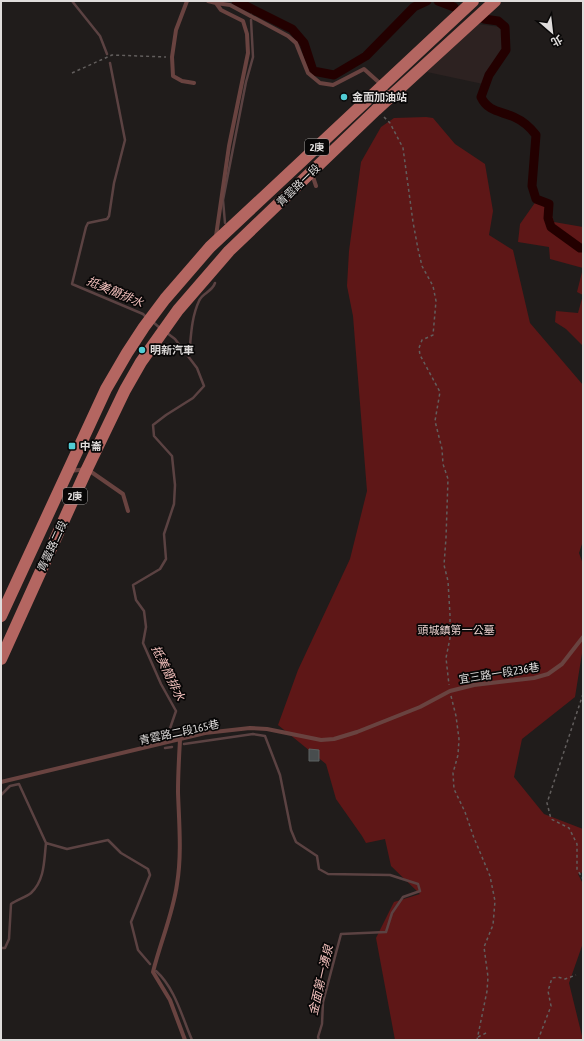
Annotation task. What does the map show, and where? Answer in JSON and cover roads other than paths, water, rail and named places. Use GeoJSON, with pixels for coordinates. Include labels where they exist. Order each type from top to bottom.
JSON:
{"type":"FeatureCollection","features":[{"type":"Feature","properties":{"kind":"main road","name":"青雲路一段"},"geometry":{"type":"LineString","coordinates":[[165,299],[216,241],[473,1]]}},
{"type":"Feature","properties":{"kind":"main road","name":"青雲路一段"},"geometry":{"type":"LineString","coordinates":[[178,310],[229,252],[376,110],[494,1]]}},
{"type":"Feature","properties":{"kind":"main road","name":"青雲路二段"},"geometry":{"type":"LineString","coordinates":[[1,616],[106,389],[144,327],[165,299]]}},
{"type":"Feature","properties":{"kind":"main road","name":"青雲路二段"},"geometry":{"type":"LineString","coordinates":[[1,659],[87,469],[125,390],[157,337],[178,310]]}},
{"type":"Feature","properties":{"kind":"lane"},"geometry":{"type":"LineString","coordinates":[[187,1],[176,30],[172,57],[173,76],[182,82],[194,83]]}},
{"type":"Feature","properties":{"kind":"lane"},"geometry":{"type":"LineString","coordinates":[[208,1],[230,5],[292,40],[296,43],[308,73],[320,83],[333,85],[364,69],[383,86],[390,97]]}},
{"type":"Feature","properties":{"kind":"lane"},"geometry":{"type":"LineString","coordinates":[[216,3],[220,10],[243,21],[247,34],[248,53],[229,146],[216,241]]}},
{"type":"Feature","properties":{"kind":"lane"},"geometry":{"type":"LineString","coordinates":[[311,172],[316,186]]}},
{"type":"Feature","properties":{"kind":"lane"},"geometry":{"type":"LineString","coordinates":[[68,471],[87,469],[123,494],[128,511]]}},
{"type":"Feature","properties":{"kind":"lane","name":"宜三路一段236巷"},"geometry":{"type":"LineString","coordinates":[[450,691],[474,685],[534,678],[548,674],[562,664],[583,637]]}},
{"type":"Feature","properties":{"kind":"lane","name":"青雲路二段165巷"},"geometry":{"type":"LineString","coordinates":[[1,782],[206,733],[250,728],[267,729],[321,740],[334,739],[357,732],[414,710],[450,691]]}},
{"type":"Feature","properties":{"kind":"lane"},"geometry":{"type":"LineString","coordinates":[[180,740],[178,785],[180,838],[177,884],[164,938],[152,972],[170,1000],[185,1040]]}},
{"type":"Feature","properties":{"kind":"waterway","name":"抵美簡排水"},"geometry":{"type":"LineString","coordinates":[[72,1],[100,36],[107,54]]}},
{"type":"Feature","properties":{"kind":"waterway"},"geometry":{"type":"LineString","coordinates":[[236,1],[292,29],[304,43],[313,71],[334,75],[366,56],[414,7],[427,1]]}},
{"type":"Feature","properties":{"kind":"waterway"},"geometry":{"type":"LineString","coordinates":[[438,1],[454,7]]}},
{"type":"Feature","properties":{"kind":"waterway"},"geometry":{"type":"LineString","coordinates":[[251,8],[252,13]]}},
{"type":"Feature","properties":{"kind":"waterway"},"geometry":{"type":"LineString","coordinates":[[484,19],[498,21],[505,27],[506,50],[489,75],[481,97],[487,106],[520,120],[536,135],[532,186],[536,199],[549,204],[548,218],[551,227],[580,248],[583,248]]}},
{"type":"Feature","properties":{"kind":"waterway"},"geometry":{"type":"LineString","coordinates":[[225,223],[223,200],[246,82],[253,57],[251,20]]}},
{"type":"Feature","properties":{"kind":"waterway","name":"抵美簡排水"},"geometry":{"type":"LineString","coordinates":[[110,63],[125,140],[114,183],[109,216],[107,219],[88,223],[72,284],[143,314],[147,318]]}},
{"type":"Feature","properties":{"kind":"waterway"},"geometry":{"type":"LineString","coordinates":[[189,356],[196,308],[200,298],[212,288],[215,283]]}},
{"type":"Feature","properties":{"kind":"waterway","name":"抵美簡排水"},"geometry":{"type":"LineString","coordinates":[[153,322],[161,329]]}},
{"type":"Feature","properties":{"kind":"waterway","name":"抵美簡排水"},"geometry":{"type":"LineString","coordinates":[[166,740],[176,711],[161,684],[143,643],[146,627],[144,611],[136,600],[133,585],[160,569],[166,559],[164,534],[174,504],[175,485],[172,456],[154,436],[153,425],[193,398],[204,386],[197,368],[175,339],[167,333]]}},
{"type":"Feature","properties":{"kind":"waterway","name":"金面第一湧泉"},"geometry":{"type":"LineString","coordinates":[[184,744],[253,734],[265,736],[280,775],[291,830],[296,842],[317,856],[319,869],[328,874],[390,875],[418,884],[420,891],[403,897],[392,913],[386,932],[341,934],[323,1002],[322,1024],[318,1037],[319,1040]]}},
{"type":"Feature","properties":{"kind":"waterway","name":"金面第一湧泉"},"geometry":{"type":"LineString","coordinates":[[165,748],[172,747]]}},
{"type":"Feature","properties":{"kind":"waterway"},"geometry":{"type":"LineString","coordinates":[[10,786],[19,784],[46,843],[67,849],[108,840],[121,853],[148,869],[150,875],[131,922],[138,950],[150,964]]}},
{"type":"Feature","properties":{"kind":"waterway"},"geometry":{"type":"LineString","coordinates":[[1,795],[10,786]]}},
{"type":"Feature","properties":{"kind":"waterway"},"geometry":{"type":"LineString","coordinates":[[1,948],[5,948],[9,939],[11,904],[31,893],[39,882],[43,870],[46,843]]}},
{"type":"Feature","properties":{"kind":"waterway"},"geometry":{"type":"LineString","coordinates":[[156,971],[163,978],[173,994],[192,1040]]}},
{"type":"Feature","properties":{"kind":"place","name":"金面加油站"},"geometry":{"type":"Point","coordinates":[344,97]}},
{"type":"Feature","properties":{"kind":"place","name":"明新汽車"},"geometry":{"type":"Point","coordinates":[142,350]}},
{"type":"Feature","properties":{"kind":"place","name":"中崙"},"geometry":{"type":"Point","coordinates":[72,446]}},
{"type":"Feature","properties":{"kind":"park label","name":"頭城鎮第一公墓"},"geometry":{"type":"Point","coordinates":[456,630]}}]}
